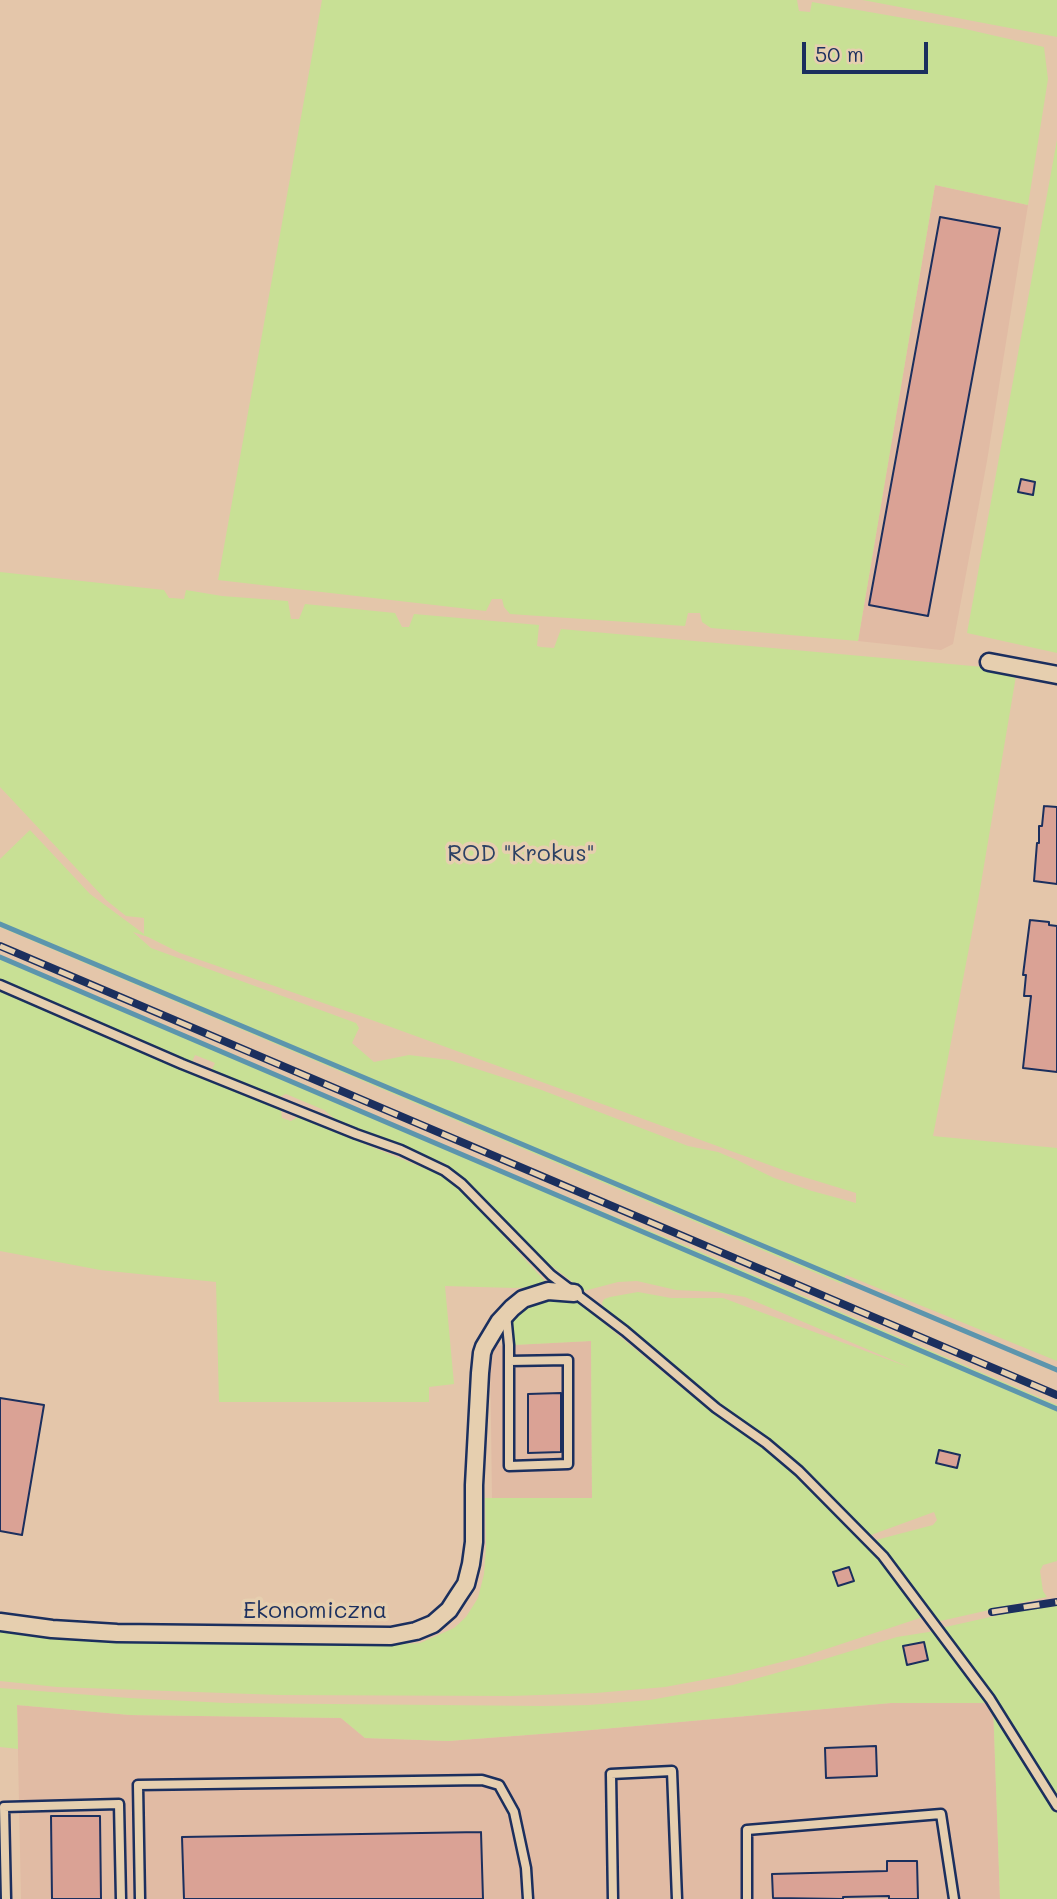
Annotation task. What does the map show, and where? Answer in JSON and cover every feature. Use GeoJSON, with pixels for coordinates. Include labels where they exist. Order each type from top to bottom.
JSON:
{"type":"FeatureCollection","features":[{"type":"Feature","properties":{"kind":"street"},"geometry":{"type":"LineString","coordinates":[[989,662],[1057,675]]}},
{"type":"Feature","properties":{"kind":"street","name":"Ekonomiczna"},"geometry":{"type":"LineString","coordinates":[[0,1622],[117,1633],[391,1636],[416,1632],[433,1624],[449,1610],[466,1584],[471,1564],[482,1353],[494,1330],[518,1303],[528,1297],[555,1291],[574,1293]]}},
{"type":"Feature","properties":{"kind":"lane"},"geometry":{"type":"LineString","coordinates":[[0,985],[182,1064],[401,1150],[445,1171],[551,1275],[799,1471],[883,1556],[990,1699],[1057,1806]]}},
{"type":"Feature","properties":{"kind":"lane"},"geometry":{"type":"LineString","coordinates":[[506,1314],[509,1466],[568,1464],[568,1360],[509,1361]]}},
{"type":"Feature","properties":{"kind":"lane"},"geometry":{"type":"LineString","coordinates":[[613,1899],[611,1774],[672,1770],[677,1899]]}},
{"type":"Feature","properties":{"kind":"lane"},"geometry":{"type":"LineString","coordinates":[[140,1899],[138,1785],[482,1780],[499,1785],[514,1812],[526,1868],[528,1899]]}},
{"type":"Feature","properties":{"kind":"lane"},"geometry":{"type":"LineString","coordinates":[[6,1899],[4,1807],[119,1804],[121,1899]]}},
{"type":"Feature","properties":{"kind":"lane"},"geometry":{"type":"LineString","coordinates":[[747,1899],[747,1830],[942,1814],[954,1899]]}},
{"type":"Feature","properties":{"kind":"shaded area"},"geometry":{"type":"Polygon","coordinates":[[[935,185],[1028,205],[987,461],[953,644],[941,650],[858,641],[935,185]]]}},
{"type":"Feature","properties":{"kind":"shaded area"},"geometry":{"type":"Polygon","coordinates":[[[591,1341],[592,1498],[492,1498],[490,1346],[591,1341]]]}},
{"type":"Feature","properties":{"kind":"shaded area"},"geometry":{"type":"Polygon","coordinates":[[[891,1703],[993,1703],[1000,1899],[21,1899],[17,1705],[130,1715],[341,1718],[365,1738],[448,1741],[891,1703]]]}},
{"type":"Feature","properties":{"kind":"green space"},"geometry":{"type":"Polygon","coordinates":[[[322,0],[797,0],[799,11],[810,12],[812,2],[961,28],[1044,47],[1048,79],[1028,205],[935,185],[858,641],[711,628],[702,622],[700,613],[688,613],[685,626],[510,614],[502,599],[492,599],[486,611],[218,580],[322,0]]]}},
{"type":"Feature","properties":{"kind":"green space"},"geometry":{"type":"Polygon","coordinates":[[[862,0],[1057,0],[1057,37],[868,1],[862,0]]]}},
{"type":"Feature","properties":{"kind":"green space"},"geometry":{"type":"Polygon","coordinates":[[[1057,140],[1057,653],[967,633],[1057,140]]]}},
{"type":"Feature","properties":{"kind":"green space","name":"ROD \"Krokus\""},"geometry":{"type":"Polygon","coordinates":[[[0,572],[164,590],[169,598],[184,599],[186,590],[222,596],[288,601],[291,619],[299,619],[305,604],[395,613],[402,627],[409,627],[414,614],[539,625],[537,646],[541,647],[554,648],[561,629],[1017,670],[978,901],[933,1136],[1057,1148],[1057,1361],[846,1275],[842,1284],[0,927],[0,859],[30,830],[90,894],[144,934],[144,918],[126,916],[106,900],[0,787],[0,572]],[[133,932],[151,948],[356,1023],[359,1028],[352,1043],[374,1062],[409,1055],[449,1060],[539,1089],[688,1146],[718,1152],[774,1178],[856,1203],[856,1193],[794,1174],[180,953],[133,932]]]}},
{"type":"Feature","properties":{"kind":"green space"},"geometry":{"type":"Polygon","coordinates":[[[0,957],[1057,1405],[1057,1561],[1043,1565],[1040,1571],[1043,1591],[1047,1597],[936,1622],[874,1541],[724,1410],[605,1312],[602,1303],[610,1297],[638,1292],[671,1298],[723,1298],[911,1368],[745,1297],[676,1290],[637,1281],[618,1282],[584,1291],[536,1254],[484,1203],[467,1182],[444,1163],[335,1119],[324,1110],[286,1094],[279,1097],[211,1071],[215,1063],[195,1055],[192,1062],[146,1045],[0,980],[0,957]],[[939,1450],[936,1462],[956,1468],[959,1455],[939,1450]],[[934,1512],[871,1535],[876,1540],[933,1525],[937,1520],[934,1512]]]}},
{"type":"Feature","properties":{"kind":"green space"},"geometry":{"type":"Polygon","coordinates":[[[0,991],[281,1110],[282,1118],[291,1121],[298,1117],[441,1175],[460,1189],[545,1281],[535,1287],[445,1286],[454,1384],[429,1387],[429,1402],[219,1402],[216,1282],[100,1270],[0,1251],[0,991]]]}},
{"type":"Feature","properties":{"kind":"green space"},"geometry":{"type":"Polygon","coordinates":[[[570,1295],[688,1393],[771,1453],[896,1576],[923,1617],[805,1656],[730,1675],[665,1687],[596,1693],[511,1696],[279,1695],[57,1687],[0,1681],[0,1628],[109,1640],[403,1644],[420,1643],[454,1628],[466,1617],[478,1598],[484,1574],[485,1498],[592,1498],[591,1341],[514,1345],[512,1314],[537,1300],[570,1295]],[[849,1567],[833,1572],[836,1582],[845,1579],[854,1581],[849,1567]]]}},
{"type":"Feature","properties":{"kind":"green space"},"geometry":{"type":"Polygon","coordinates":[[[1057,1606],[1057,1899],[1000,1899],[993,1703],[941,1628],[1026,1609],[1057,1606]]]}},
{"type":"Feature","properties":{"kind":"green space"},"geometry":{"type":"Polygon","coordinates":[[[935,1631],[987,1703],[891,1703],[448,1741],[365,1738],[341,1718],[130,1715],[17,1705],[18,1749],[0,1747],[0,1688],[226,1703],[589,1705],[650,1700],[733,1685],[897,1637],[935,1631]],[[924,1642],[904,1646],[907,1664],[928,1660],[924,1642]]]}},
{"type":"Feature","properties":{"kind":"building"},"geometry":{"type":"Polygon","coordinates":[[[940,217],[1000,228],[928,616],[869,605],[940,217]]]}},
{"type":"Feature","properties":{"kind":"building"},"geometry":{"type":"Polygon","coordinates":[[[1021,479],[1035,482],[1033,495],[1018,492],[1021,479]]]}},
{"type":"Feature","properties":{"kind":"building"},"geometry":{"type":"Polygon","coordinates":[[[1044,806],[1057,807],[1057,884],[1034,881],[1039,826],[1042,826],[1044,806]]]}},
{"type":"Feature","properties":{"kind":"building"},"geometry":{"type":"Polygon","coordinates":[[[1030,920],[1049,922],[1049,925],[1057,926],[1057,1072],[1023,1068],[1031,996],[1024,996],[1026,975],[1023,975],[1030,920]]]}},
{"type":"Feature","properties":{"kind":"building"},"geometry":{"type":"Polygon","coordinates":[[[561,1393],[561,1452],[528,1453],[528,1394],[561,1393]]]}},
{"type":"Feature","properties":{"kind":"building"},"geometry":{"type":"Polygon","coordinates":[[[0,1398],[44,1405],[22,1535],[0,1531],[0,1398]]]}},
{"type":"Feature","properties":{"kind":"building"},"geometry":{"type":"Polygon","coordinates":[[[939,1450],[960,1455],[957,1468],[936,1463],[939,1450]]]}},
{"type":"Feature","properties":{"kind":"building"},"geometry":{"type":"Polygon","coordinates":[[[849,1567],[854,1581],[838,1586],[833,1572],[849,1567]]]}},
{"type":"Feature","properties":{"kind":"building"},"geometry":{"type":"Polygon","coordinates":[[[924,1642],[928,1660],[907,1665],[903,1646],[924,1642]]]}},
{"type":"Feature","properties":{"kind":"building"},"geometry":{"type":"Polygon","coordinates":[[[876,1746],[877,1776],[826,1778],[825,1748],[876,1746]]]}},
{"type":"Feature","properties":{"kind":"building"},"geometry":{"type":"Polygon","coordinates":[[[51,1816],[100,1816],[101,1899],[52,1899],[51,1816]]]}},
{"type":"Feature","properties":{"kind":"building"},"geometry":{"type":"Polygon","coordinates":[[[481,1832],[483,1899],[184,1899],[182,1837],[481,1832]]]}},
{"type":"Feature","properties":{"kind":"building"},"geometry":{"type":"Polygon","coordinates":[[[887,1861],[917,1861],[918,1899],[889,1899],[889,1896],[843,1899],[773,1898],[772,1874],[887,1871],[887,1861]]]}},
{"type":"Feature","properties":{"kind":"waterway"},"geometry":{"type":"LineString","coordinates":[[0,924],[1057,1370]]}},
{"type":"Feature","properties":{"kind":"waterway"},"geometry":{"type":"LineString","coordinates":[[0,957],[1057,1409]]}},
{"type":"Feature","properties":{"kind":"railway"},"geometry":{"type":"LineString","coordinates":[[0,946],[1057,1395]]}},
{"type":"Feature","properties":{"kind":"railway"},"geometry":{"type":"LineString","coordinates":[[992,1612],[1057,1602]]}}]}
